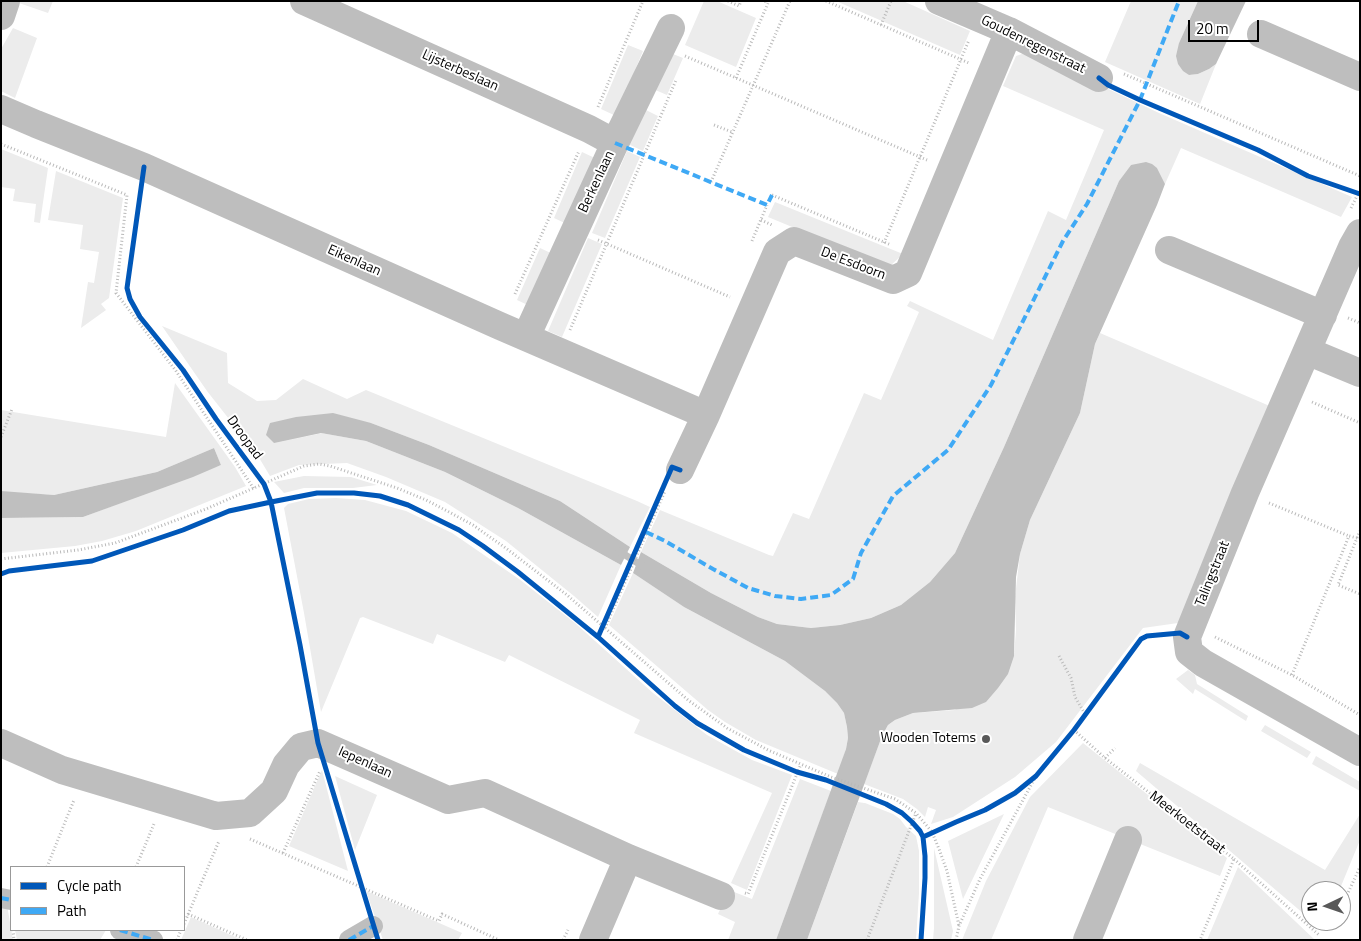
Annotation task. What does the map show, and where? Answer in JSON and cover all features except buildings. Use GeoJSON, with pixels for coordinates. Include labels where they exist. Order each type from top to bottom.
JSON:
{"type":"FeatureCollection","features":[{"type":"Feature","properties":{"kind":"street"},"geometry":{"type":"LineString","coordinates":[[1,16],[6,1]]}},
{"type":"Feature","properties":{"kind":"street","name":"Lijsterbeslaan"},"geometry":{"type":"LineString","coordinates":[[304,1],[589,129],[615,143]]}},
{"type":"Feature","properties":{"kind":"street","name":"Goudenregenstraat"},"geometry":{"type":"LineString","coordinates":[[939,1],[1009,31],[1099,78]]}},
{"type":"Feature","properties":{"kind":"street","name":"De Esdoorn"},"geometry":{"type":"LineString","coordinates":[[680,470],[777,252],[794,241],[893,280],[908,273],[1009,31]]}},
{"type":"Feature","properties":{"kind":"street"},"geometry":{"type":"LineString","coordinates":[[1261,34],[1360,77]]}},
{"type":"Feature","properties":{"kind":"street","name":"Berkenlaan"},"geometry":{"type":"LineString","coordinates":[[526,337],[666,37]]}},
{"type":"Feature","properties":{"kind":"street","name":"Eikenlaan"},"geometry":{"type":"LineString","coordinates":[[1,109],[144,167],[500,326],[706,415]]}},
{"type":"Feature","properties":{"kind":"street","name":"Talingstraat"},"geometry":{"type":"LineString","coordinates":[[1360,233],[1334,316],[1307,351],[1187,637],[1189,652],[1203,663],[1360,752]]}},
{"type":"Feature","properties":{"kind":"street"},"geometry":{"type":"LineString","coordinates":[[1169,250],[1334,316]]}},
{"type":"Feature","properties":{"kind":"street"},"geometry":{"type":"LineString","coordinates":[[1307,351],[1360,373]]}},
{"type":"Feature","properties":{"kind":"street"},"geometry":{"type":"LineString","coordinates":[[1,742],[62,770],[164,800],[219,831],[250,813],[274,791],[286,765],[301,747],[321,752]]}},
{"type":"Feature","properties":{"kind":"street","name":"Iepenlaan"},"geometry":{"type":"LineString","coordinates":[[321,752],[448,800],[485,793],[628,858],[721,896]]}},
{"type":"Feature","properties":{"kind":"street"},"geometry":{"type":"LineString","coordinates":[[1087,940],[1128,840]]}},
{"type":"Feature","properties":{"kind":"street"},"geometry":{"type":"LineString","coordinates":[[593,940],[628,858]]}},
{"type":"Feature","properties":{"kind":"street"},"geometry":{"type":"LineString","coordinates":[[348,940],[373,926]]}},
{"type":"Feature","properties":{"kind":"street"},"geometry":{"type":"LineString","coordinates":[[123,931],[153,940]]}},
{"type":"Feature","properties":{"kind":"path"},"geometry":{"type":"LineString","coordinates":[[500,326],[589,129],[643,1]]}},
{"type":"Feature","properties":{"kind":"path"},"geometry":{"type":"LineString","coordinates":[[728,1],[739,6],[741,1]]}},
{"type":"Feature","properties":{"kind":"path"},"geometry":{"type":"LineString","coordinates":[[736,78],[768,3],[764,1]]}},
{"type":"Feature","properties":{"kind":"path"},"geometry":{"type":"LineString","coordinates":[[711,182],[790,1]]}},
{"type":"Feature","properties":{"kind":"path"},"geometry":{"type":"LineString","coordinates":[[826,1],[991,72]]}},
{"type":"Feature","properties":{"kind":"path"},"geometry":{"type":"LineString","coordinates":[[881,25],[890,1]]}},
{"type":"Feature","properties":{"kind":"path"},"geometry":{"type":"LineString","coordinates":[[884,243],[979,18]]}},
{"type":"Feature","properties":{"kind":"path"},"geometry":{"type":"LineString","coordinates":[[666,37],[686,57],[951,170]]}},
{"type":"Feature","properties":{"kind":"path"},"geometry":{"type":"LineString","coordinates":[[683,65],[686,57]]}},
{"type":"Feature","properties":{"kind":"path"},"geometry":{"type":"LineString","coordinates":[[1099,78],[1104,65],[1360,176]]}},
{"type":"Feature","properties":{"kind":"path"},"geometry":{"type":"LineString","coordinates":[[560,352],[680,73]]}},
{"type":"Feature","properties":{"kind":"path"},"geometry":{"type":"LineString","coordinates":[[714,125],[732,132]]}},
{"type":"Feature","properties":{"kind":"path"},"geometry":{"type":"LineString","coordinates":[[1,144],[127,196],[116,293],[176,371],[254,489]]}},
{"type":"Feature","properties":{"kind":"path"},"geometry":{"type":"LineString","coordinates":[[1350,191],[1360,194]]}},
{"type":"Feature","properties":{"kind":"path"},"geometry":{"type":"LineString","coordinates":[[772,195],[915,256]]}},
{"type":"Feature","properties":{"kind":"path"},"geometry":{"type":"LineString","coordinates":[[542,233],[561,242],[583,234],[753,308]]}},
{"type":"Feature","properties":{"kind":"path"},"geometry":{"type":"LineString","coordinates":[[133,305],[140,317],[188,378]]}},
{"type":"Feature","properties":{"kind":"path"},"geometry":{"type":"LineString","coordinates":[[1334,316],[1360,323]]}},
{"type":"Feature","properties":{"kind":"path"},"geometry":{"type":"LineString","coordinates":[[1310,401],[1360,423]]}},
{"type":"Feature","properties":{"kind":"path"},"geometry":{"type":"LineString","coordinates":[[1,437],[12,409]]}},
{"type":"Feature","properties":{"kind":"path"},"geometry":{"type":"LineString","coordinates":[[1,559],[78,550],[115,543],[254,489],[304,466],[320,464],[330,466],[426,500],[473,525],[567,595],[603,628],[707,714],[768,750],[862,794]]}},
{"type":"Feature","properties":{"kind":"path"},"geometry":{"type":"LineString","coordinates":[[603,628],[672,467],[680,470]]}},
{"type":"Feature","properties":{"kind":"path"},"geometry":{"type":"LineString","coordinates":[[1246,494],[1357,538]]}},
{"type":"Feature","properties":{"kind":"path"},"geometry":{"type":"LineString","coordinates":[[1338,585],[1360,531]]}},
{"type":"Feature","properties":{"kind":"path"},"geometry":{"type":"LineString","coordinates":[[1292,675],[1349,536]]}},
{"type":"Feature","properties":{"kind":"path"},"geometry":{"type":"LineString","coordinates":[[1330,582],[1360,594]]}},
{"type":"Feature","properties":{"kind":"path"},"geometry":{"type":"LineString","coordinates":[[1209,634],[1292,675],[1360,715]]}},
{"type":"Feature","properties":{"kind":"path"},"geometry":{"type":"LineString","coordinates":[[1059,656],[1071,678],[1075,697],[1086,714]]}},
{"type":"Feature","properties":{"kind":"path"},"geometry":{"type":"LineString","coordinates":[[1068,737],[1091,706]]}},
{"type":"Feature","properties":{"kind":"path"},"geometry":{"type":"LineString","coordinates":[[1105,758],[1115,748]]}},
{"type":"Feature","properties":{"kind":"path"},"geometry":{"type":"LineString","coordinates":[[284,853],[321,752]]}},
{"type":"Feature","properties":{"kind":"path"},"geometry":{"type":"LineString","coordinates":[[721,896],[725,885],[748,894],[801,764]]}},
{"type":"Feature","properties":{"kind":"path"},"geometry":{"type":"LineString","coordinates":[[790,768],[805,774]]}},
{"type":"Feature","properties":{"kind":"path"},"geometry":{"type":"LineString","coordinates":[[1022,787],[1042,769]]}},
{"type":"Feature","properties":{"kind":"path"},"geometry":{"type":"LineString","coordinates":[[47,866],[84,776]]}},
{"type":"Feature","properties":{"kind":"path"},"geometry":{"type":"LineString","coordinates":[[956,940],[959,926],[980,879],[1036,776]]}},
{"type":"Feature","properties":{"kind":"path"},"geometry":{"type":"LineString","coordinates":[[819,778],[829,779],[895,799],[916,813],[930,834],[947,871],[959,926]]}},
{"type":"Feature","properties":{"kind":"path"},"geometry":{"type":"LineString","coordinates":[[136,866],[164,800]]}},
{"type":"Feature","properties":{"kind":"path"},"geometry":{"type":"LineString","coordinates":[[867,940],[914,824],[916,813]]}},
{"type":"Feature","properties":{"kind":"path"},"geometry":{"type":"LineString","coordinates":[[907,818],[914,824]]}},
{"type":"Feature","properties":{"kind":"path"},"geometry":{"type":"LineString","coordinates":[[930,834],[940,829]]}},
{"type":"Feature","properties":{"kind":"path"},"geometry":{"type":"LineString","coordinates":[[185,922],[219,831]]}},
{"type":"Feature","properties":{"kind":"path"},"geometry":{"type":"LineString","coordinates":[[242,836],[439,921],[442,914],[499,940]]}},
{"type":"Feature","properties":{"kind":"path"},"geometry":{"type":"LineString","coordinates":[[1234,860],[1320,935]]}},
{"type":"Feature","properties":{"kind":"path"},"geometry":{"type":"LineString","coordinates":[[1351,886],[1360,867]]}},
{"type":"Feature","properties":{"kind":"path"},"geometry":{"type":"LineString","coordinates":[[358,878],[373,926]]}},
{"type":"Feature","properties":{"kind":"path"},"geometry":{"type":"LineString","coordinates":[[188,914],[247,940]]}},
{"type":"Feature","properties":{"kind":"shaded area"},"geometry":{"type":"Polygon","coordinates":[[[19,1],[53,1],[48,13],[19,3],[19,1]]]}},
{"type":"Feature","properties":{"kind":"shaded area"},"geometry":{"type":"Polygon","coordinates":[[[704,1],[717,1],[756,18],[736,67],[685,45],[704,1]]]}},
{"type":"Feature","properties":{"kind":"shaded area"},"geometry":{"type":"Polygon","coordinates":[[[836,1],[903,1],[970,31],[960,55],[836,1]]]}},
{"type":"Feature","properties":{"kind":"shaded area"},"geometry":{"type":"Polygon","coordinates":[[[1131,1],[1198,1],[1179,43],[1189,75],[1198,74],[1216,64],[1200,104],[1105,62],[1131,1]]]}},
{"type":"Feature","properties":{"kind":"shaded area"},"geometry":{"type":"Polygon","coordinates":[[[1198,1],[1246,1],[1216,64],[1198,74],[1189,75],[1178,64],[1176,56],[1179,43],[1198,1]]]}},
{"type":"Feature","properties":{"kind":"shaded area"},"geometry":{"type":"Polygon","coordinates":[[[13,28],[37,38],[15,98],[1,91],[1,49],[13,28]]]}},
{"type":"Feature","properties":{"kind":"shaded area"},"geometry":{"type":"Polygon","coordinates":[[[628,45],[643,51],[616,116],[601,109],[628,45]]]}},
{"type":"Feature","properties":{"kind":"shaded area"},"geometry":{"type":"Polygon","coordinates":[[[668,52],[683,58],[667,95],[653,89],[668,52]]]}},
{"type":"Feature","properties":{"kind":"shaded area"},"geometry":{"type":"Polygon","coordinates":[[[1022,54],[1100,85],[1159,113],[1352,197],[1341,217],[1181,148],[1165,184],[1157,168],[1131,165],[1119,181],[1004,447],[955,553],[930,582],[901,605],[871,618],[840,625],[811,628],[777,624],[758,617],[711,593],[641,552],[660,510],[773,556],[793,513],[809,519],[864,393],[881,400],[919,312],[907,306],[910,301],[993,340],[1048,211],[1066,220],[1104,130],[1003,86],[1016,56],[1022,54]]]}},
{"type":"Feature","properties":{"kind":"shaded area"},"geometry":{"type":"Polygon","coordinates":[[[644,109],[658,116],[643,151],[628,144],[644,109]]]}},
{"type":"Feature","properties":{"kind":"shaded area"},"geometry":{"type":"Polygon","coordinates":[[[1,149],[48,168],[40,223],[34,222],[36,204],[13,201],[15,189],[1,187],[1,149]]]}},
{"type":"Feature","properties":{"kind":"shaded area"},"geometry":{"type":"Polygon","coordinates":[[[627,151],[640,157],[605,238],[592,233],[627,151]]]}},
{"type":"Feature","properties":{"kind":"shaded area"},"geometry":{"type":"Polygon","coordinates":[[[582,152],[597,159],[569,225],[554,218],[582,152]]]}},
{"type":"Feature","properties":{"kind":"shaded area"},"geometry":{"type":"Polygon","coordinates":[[[1146,162],[1157,168],[1165,184],[1095,344],[1080,413],[1030,520],[1020,554],[1016,577],[1014,656],[1008,674],[986,702],[972,708],[913,713],[888,725],[882,736],[807,940],[776,940],[846,749],[848,738],[844,713],[825,691],[785,661],[684,607],[633,573],[641,552],[711,593],[758,617],[777,624],[811,628],[840,625],[871,618],[901,605],[930,582],[955,553],[1004,447],[1119,181],[1131,165],[1146,162]]]}},
{"type":"Feature","properties":{"kind":"shaded area"},"geometry":{"type":"Polygon","coordinates":[[[56,171],[123,198],[109,298],[101,304],[106,310],[81,328],[88,282],[94,283],[99,252],[80,249],[83,225],[48,220],[56,171]]]}},
{"type":"Feature","properties":{"kind":"shaded area"},"geometry":{"type":"Polygon","coordinates":[[[775,202],[903,254],[889,267],[768,217],[775,202]]]}},
{"type":"Feature","properties":{"kind":"shaded area"},"geometry":{"type":"Polygon","coordinates":[[[588,238],[602,244],[562,337],[548,331],[588,238]]]}},
{"type":"Feature","properties":{"kind":"shaded area"},"geometry":{"type":"Polygon","coordinates":[[[540,248],[555,255],[532,307],[517,300],[540,248]]]}},
{"type":"Feature","properties":{"kind":"shaded area"},"geometry":{"type":"Polygon","coordinates":[[[162,326],[227,353],[228,383],[257,401],[276,400],[303,379],[347,399],[366,390],[650,507],[630,547],[560,501],[429,445],[371,423],[322,433],[366,441],[445,472],[518,508],[621,565],[598,617],[506,541],[445,502],[347,463],[299,465],[270,476],[258,456],[207,391],[162,326]]]}},
{"type":"Feature","properties":{"kind":"shaded area"},"geometry":{"type":"Polygon","coordinates":[[[1100,333],[1272,407],[1178,623],[1143,628],[1056,742],[1015,777],[953,817],[931,824],[936,810],[928,807],[925,817],[903,799],[864,784],[888,725],[913,713],[955,710],[1014,656],[1016,630],[1015,597],[1020,554],[1030,520],[1080,413],[1095,344],[1100,333]]]}},
{"type":"Feature","properties":{"kind":"shaded area"},"geometry":{"type":"Polygon","coordinates":[[[175,383],[235,467],[246,486],[136,531],[102,541],[75,546],[1,553],[1,518],[83,517],[221,465],[214,448],[157,472],[54,495],[1,491],[1,410],[166,437],[175,383]]]}},
{"type":"Feature","properties":{"kind":"shaded area"},"geometry":{"type":"Polygon","coordinates":[[[333,413],[371,423],[429,445],[560,501],[630,547],[621,565],[518,508],[445,472],[366,441],[321,433],[274,443],[266,435],[270,423],[296,417],[333,413]]]}},
{"type":"Feature","properties":{"kind":"shaded area"},"geometry":{"type":"Polygon","coordinates":[[[214,448],[221,465],[83,517],[1,518],[1,491],[54,495],[157,472],[214,448]]]}},
{"type":"Feature","properties":{"kind":"shaded area"},"geometry":{"type":"Polygon","coordinates":[[[304,476],[351,477],[377,485],[353,488],[304,488],[284,493],[274,482],[304,476]]]}},
{"type":"Feature","properties":{"kind":"shaded area"},"geometry":{"type":"Polygon","coordinates":[[[309,499],[365,500],[406,511],[452,533],[519,579],[575,623],[653,693],[707,735],[752,760],[792,775],[747,890],[731,883],[772,793],[634,733],[640,720],[509,655],[505,662],[437,634],[433,644],[363,617],[360,618],[321,712],[284,508],[288,504],[309,499]]]}},
{"type":"Feature","properties":{"kind":"shaded area"},"geometry":{"type":"Polygon","coordinates":[[[633,573],[684,607],[785,661],[825,691],[844,713],[847,727],[846,749],[838,774],[756,740],[725,722],[708,710],[609,625],[633,573]]]}},
{"type":"Feature","properties":{"kind":"shaded area"},"geometry":{"type":"Polygon","coordinates":[[[1188,670],[1195,675],[1197,684],[1248,716],[1246,721],[1195,689],[1193,694],[1176,679],[1188,670]]]}},
{"type":"Feature","properties":{"kind":"shaded area"},"geometry":{"type":"Polygon","coordinates":[[[1265,725],[1311,752],[1307,758],[1261,731],[1265,725]]]}},
{"type":"Feature","properties":{"kind":"shaded area"},"geometry":{"type":"Polygon","coordinates":[[[1083,743],[1227,858],[1220,876],[1048,807],[991,940],[962,940],[986,881],[1030,797],[1083,743]]]}},
{"type":"Feature","properties":{"kind":"shaded area"},"geometry":{"type":"Polygon","coordinates":[[[1316,756],[1360,782],[1360,791],[1312,764],[1316,756]]]}},
{"type":"Feature","properties":{"kind":"shaded area"},"geometry":{"type":"Polygon","coordinates":[[[1140,763],[1325,870],[1360,814],[1360,840],[1343,881],[1301,881],[1301,911],[1136,771],[1140,763]]]}},
{"type":"Feature","properties":{"kind":"shaded area"},"geometry":{"type":"Polygon","coordinates":[[[322,770],[348,871],[289,846],[322,770]]]}},
{"type":"Feature","properties":{"kind":"shaded area"},"geometry":{"type":"Polygon","coordinates":[[[335,776],[377,795],[355,850],[335,776]]]}},
{"type":"Feature","properties":{"kind":"shaded area"},"geometry":{"type":"Polygon","coordinates":[[[800,779],[831,791],[776,940],[728,940],[735,922],[718,914],[729,890],[752,899],[800,779]]]}},
{"type":"Feature","properties":{"kind":"shaded area"},"geometry":{"type":"Polygon","coordinates":[[[858,802],[893,814],[916,836],[919,851],[919,893],[916,940],[807,940],[858,802]]]}},
{"type":"Feature","properties":{"kind":"shaded area"},"geometry":{"type":"Polygon","coordinates":[[[1004,814],[963,899],[948,841],[1004,814]]]}},
{"type":"Feature","properties":{"kind":"shaded area"},"geometry":{"type":"Polygon","coordinates":[[[934,848],[953,931],[951,940],[933,940],[934,848]]]}},
{"type":"Feature","properties":{"kind":"shaded area"},"geometry":{"type":"Polygon","coordinates":[[[1238,867],[1301,927],[1301,931],[1306,931],[1315,940],[1207,940],[1238,867]]]}},
{"type":"Feature","properties":{"kind":"shaded area"},"geometry":{"type":"Polygon","coordinates":[[[366,891],[462,933],[458,940],[383,940],[366,891]]]}},
{"type":"Feature","properties":{"kind":"shaded area"},"geometry":{"type":"Polygon","coordinates":[[[1,904],[7,905],[13,940],[1,940],[1,904]]]}},
{"type":"Feature","properties":{"kind":"shaded area"},"geometry":{"type":"Polygon","coordinates":[[[191,917],[242,940],[181,940],[191,917]]]}},
{"type":"Feature","properties":{"kind":"shaded area"},"geometry":{"type":"Polygon","coordinates":[[[15,931],[105,931],[100,940],[17,940],[15,931]]]}},
{"type":"Feature","properties":{"kind":"waterway"},"geometry":{"type":"LineString","coordinates":[[619,551],[644,567]]}},
{"type":"Feature","properties":{"kind":"marked path"},"geometry":{"type":"LineString","coordinates":[[646,532],[748,588],[775,596],[801,599],[831,595],[853,579],[861,553],[893,496],[948,450],[991,385],[1063,241],[1087,204],[1140,100],[1179,1]]}},
{"type":"Feature","properties":{"kind":"marked path"},"geometry":{"type":"LineString","coordinates":[[615,143],[767,205],[772,195]]}},
{"type":"Feature","properties":{"kind":"marked path"},"geometry":{"type":"LineString","coordinates":[[1,898],[10,900]]}},
{"type":"Feature","properties":{"kind":"marked path"},"geometry":{"type":"LineString","coordinates":[[349,940],[373,926]]}},
{"type":"Feature","properties":{"kind":"marked path"},"geometry":{"type":"LineString","coordinates":[[123,931],[153,940]]}},
{"type":"Feature","properties":{"kind":"cycle path"},"geometry":{"type":"LineString","coordinates":[[1099,78],[1108,85],[1258,150],[1308,176],[1360,194]]}},
{"type":"Feature","properties":{"kind":"cycle path","name":"Droopad"},"geometry":{"type":"LineString","coordinates":[[144,167],[127,288],[130,299],[140,317],[183,370],[264,484],[271,502],[318,743],[378,940]]}},
{"type":"Feature","properties":{"kind":"cycle path"},"geometry":{"type":"LineString","coordinates":[[598,637],[672,467],[680,470]]}},
{"type":"Feature","properties":{"kind":"cycle path"},"geometry":{"type":"LineString","coordinates":[[1,574],[9,571],[92,561],[183,530],[229,511],[317,493],[354,493],[380,496],[408,505],[459,530],[518,572],[598,637],[675,706],[697,723],[744,750],[797,772],[826,780],[886,804],[902,813],[920,831],[923,837],[925,878],[921,940]]}},
{"type":"Feature","properties":{"kind":"cycle path"},"geometry":{"type":"LineString","coordinates":[[923,837],[985,810],[1015,793],[1036,776],[1074,730],[1141,639],[1147,636],[1180,633],[1187,637]]}},
{"type":"Feature","properties":{"kind":"place","name":"Wooden Totems"},"geometry":{"type":"Point","coordinates":[986,739]}}]}
